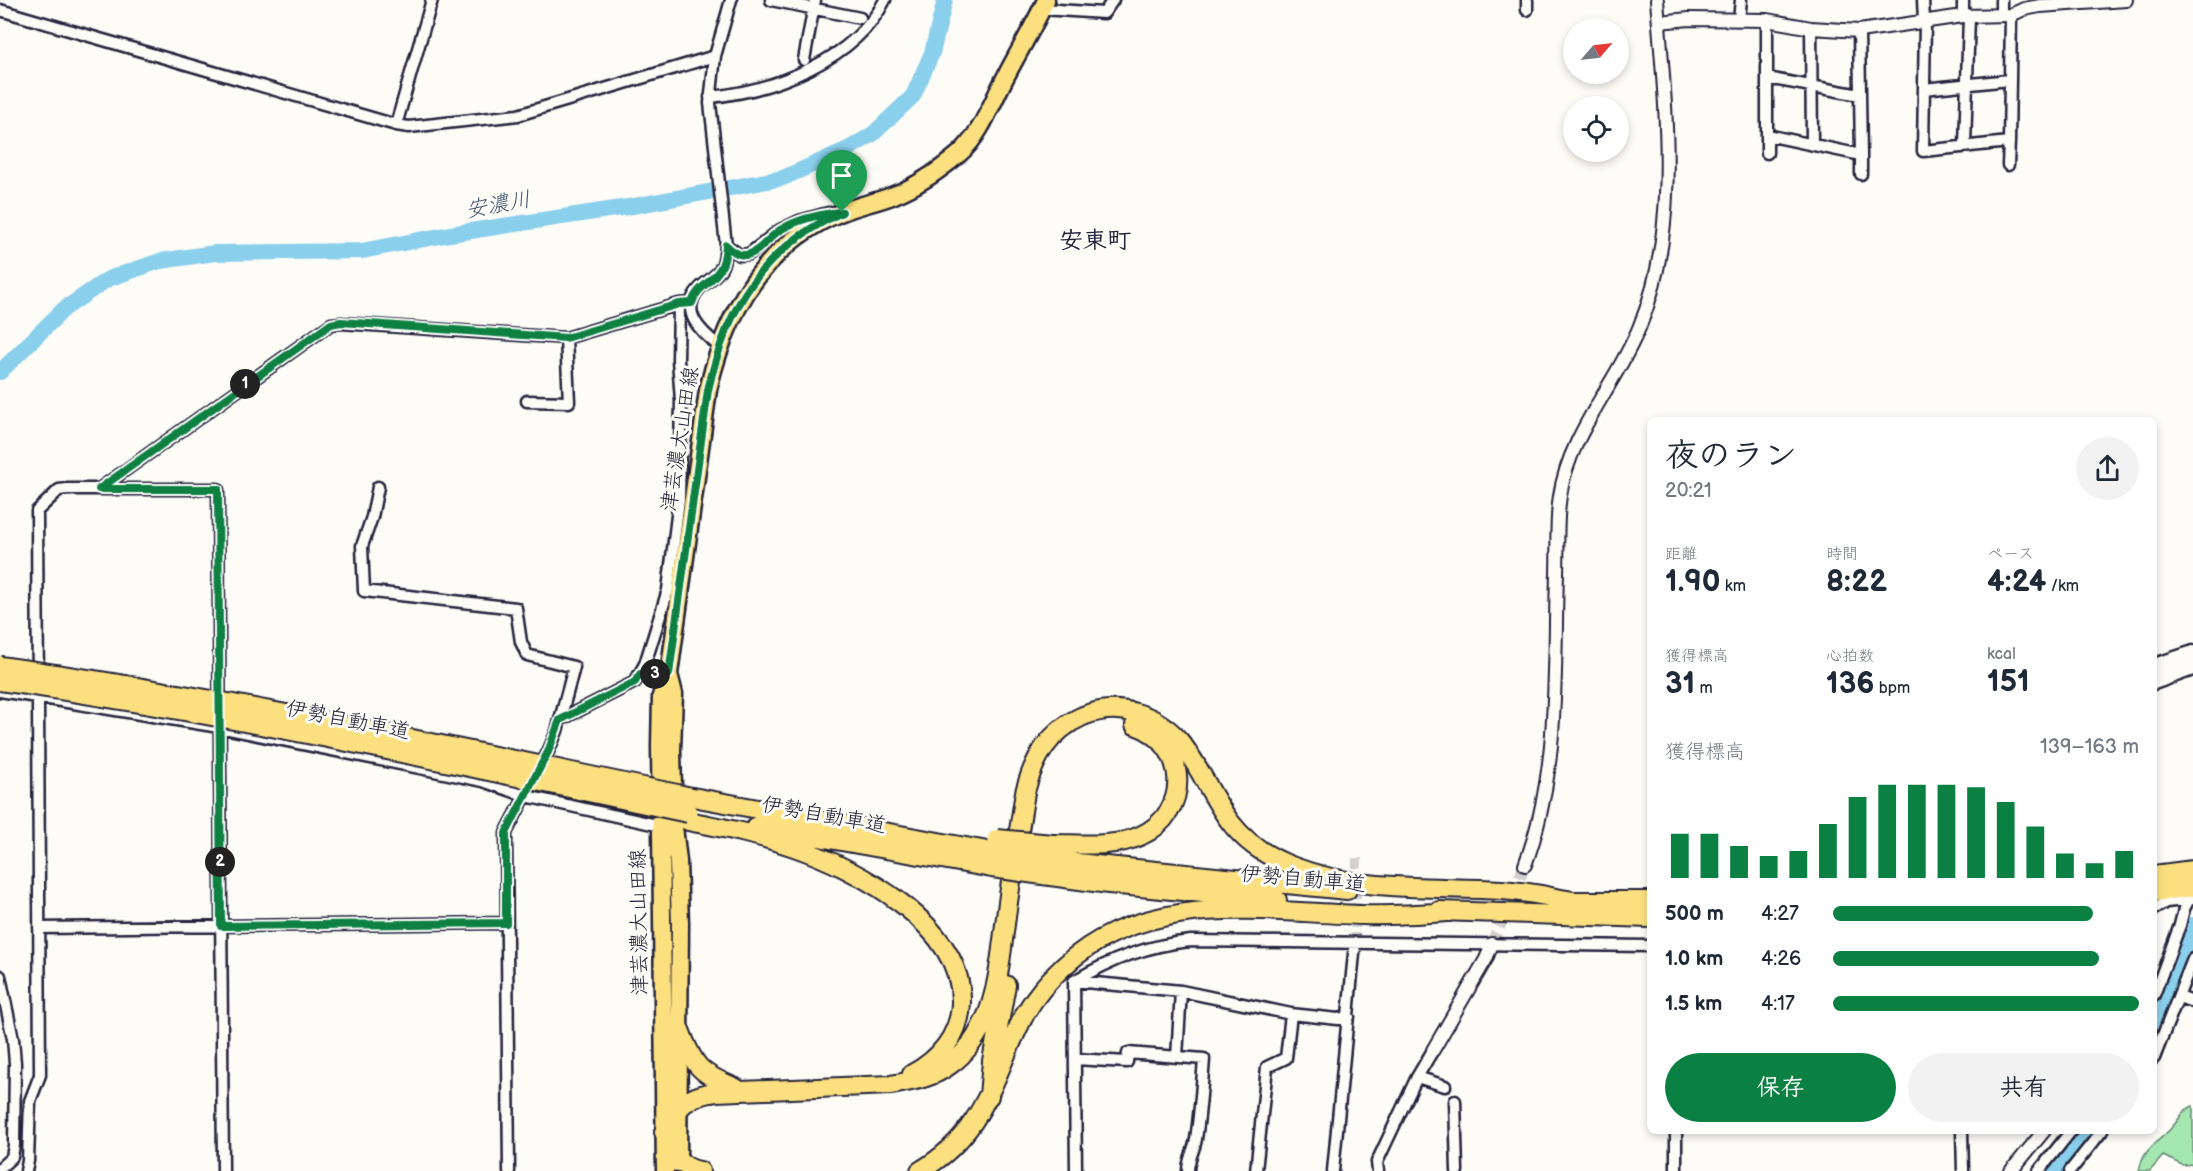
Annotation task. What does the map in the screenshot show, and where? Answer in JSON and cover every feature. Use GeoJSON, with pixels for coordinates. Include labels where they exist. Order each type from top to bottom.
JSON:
{"type":"FeatureCollection","features":[{"type":"Feature","properties":{"kind":"highway","name":"伊勢自動車道"},"geometry":{"type":"LineString","coordinates":[[0,666],[76,676],[236,705],[688,810],[836,824],[994,853]]}},
{"type":"Feature","properties":{"kind":"highway","name":"伊勢自動車道"},"geometry":{"type":"LineString","coordinates":[[0,681],[73,691],[235,720],[688,810],[994,853],[1322,889],[1573,901],[1647,902]]}},
{"type":"Feature","properties":{"kind":"highway"},"geometry":{"type":"LineString","coordinates":[[700,1171],[674,1168],[664,1132],[678,1108],[688,1099],[702,1094],[740,1090],[891,1085],[926,1078],[951,1064],[972,1041],[983,1024],[995,985],[1025,792],[1030,776],[1042,748],[1051,737],[1068,724],[1099,711],[1134,712],[1151,718],[1168,728],[1190,753],[1232,824],[1262,851],[1285,863],[1320,875],[1373,884],[1504,890],[1573,901]]}},
{"type":"Feature","properties":{"kind":"highway"},"geometry":{"type":"LineString","coordinates":[[989,1096],[992,1061],[1000,1024],[1029,834],[1037,788],[1043,772],[1065,739],[1079,730],[1098,723],[1119,721],[1147,729],[1161,739],[1172,755],[1176,766],[1177,784],[1171,809],[1158,825],[1138,837],[1048,860],[994,853]]}},
{"type":"Feature","properties":{"kind":"highway"},"geometry":{"type":"LineString","coordinates":[[688,810],[738,831],[795,848],[843,868],[906,908],[942,944],[952,960],[959,982],[961,1007],[957,1024],[939,1055],[891,1085]]}},
{"type":"Feature","properties":{"kind":"highway","name":"伊勢自動車道"},"geometry":{"type":"LineString","coordinates":[[1048,860],[1121,885],[1320,904],[1449,912],[1647,918]]}},
{"type":"Feature","properties":{"kind":"highway"},"geometry":{"type":"LineString","coordinates":[[2157,875],[2193,870]]}},
{"type":"Feature","properties":{"kind":"highway"},"geometry":{"type":"LineString","coordinates":[[2157,892],[2192,894]]}},
{"type":"Feature","properties":{"kind":"highway"},"geometry":{"type":"LineString","coordinates":[[920,1171],[956,1144],[977,1119],[1018,1028],[1031,1005],[1047,984],[1084,950],[1125,927],[1158,917],[1222,910],[1402,916],[1449,912]]}},
{"type":"Feature","properties":{"kind":"highway"},"geometry":{"type":"LineString","coordinates":[[680,1030],[698,1068],[717,1080],[740,1090]]}},
{"type":"Feature","properties":{"kind":"main road","name":"津芸濃大山田線"},"geometry":{"type":"LineString","coordinates":[[664,1132],[661,696],[669,674],[686,501],[719,346],[741,300],[771,261],[804,232],[842,212],[909,188],[962,152],[981,124],[1044,5]]}},
{"type":"Feature","properties":{"kind":"main road","name":"津芸濃大山田線"},"geometry":{"type":"LineString","coordinates":[[669,674],[674,694],[672,750],[674,827],[678,861],[680,1030],[677,1054],[678,1108],[674,1168]]}},
{"type":"Feature","properties":{"kind":"street"},"geometry":{"type":"LineString","coordinates":[[396,125],[432,0]]}},
{"type":"Feature","properties":{"kind":"street"},"geometry":{"type":"LineString","coordinates":[[719,346],[698,328],[694,320],[693,300],[699,289],[717,275],[724,260],[726,245],[710,100],[714,56],[731,0]]}},
{"type":"Feature","properties":{"kind":"street"},"geometry":{"type":"LineString","coordinates":[[771,0],[814,4],[860,18]]}},
{"type":"Feature","properties":{"kind":"street"},"geometry":{"type":"LineString","coordinates":[[710,100],[785,80],[809,69],[859,34],[879,12],[885,0]]}},
{"type":"Feature","properties":{"kind":"street"},"geometry":{"type":"LineString","coordinates":[[1044,5],[1104,13],[1113,0]]}},
{"type":"Feature","properties":{"kind":"street"},"geometry":{"type":"LineString","coordinates":[[1525,865],[1532,845],[1550,767],[1560,495],[1577,445],[1639,330],[1647,307],[1662,239],[1667,168],[1658,0]]}},
{"type":"Feature","properties":{"kind":"street"},"geometry":{"type":"LineString","coordinates":[[1739,19],[1741,0]]}},
{"type":"Feature","properties":{"kind":"street"},"geometry":{"type":"LineString","coordinates":[[1923,0],[1923,151],[2008,142]]}},
{"type":"Feature","properties":{"kind":"street"},"geometry":{"type":"LineString","coordinates":[[1963,0],[1966,16],[1967,85],[1965,146]]}},
{"type":"Feature","properties":{"kind":"street"},"geometry":{"type":"LineString","coordinates":[[2001,0],[2006,15],[2010,80],[2008,165]]}},
{"type":"Feature","properties":{"kind":"street"},"geometry":{"type":"LineString","coordinates":[[1659,22],[1767,20],[1811,28],[1859,31],[1966,16],[2006,15],[2040,6],[2126,0]]}},
{"type":"Feature","properties":{"kind":"street"},"geometry":{"type":"LineString","coordinates":[[804,60],[814,4]]}},
{"type":"Feature","properties":{"kind":"street"},"geometry":{"type":"LineString","coordinates":[[0,10],[409,127],[519,115],[714,56]]}},
{"type":"Feature","properties":{"kind":"street"},"geometry":{"type":"LineString","coordinates":[[1767,20],[1767,153]]}},
{"type":"Feature","properties":{"kind":"street"},"geometry":{"type":"LineString","coordinates":[[1811,28],[1812,143]]}},
{"type":"Feature","properties":{"kind":"street"},"geometry":{"type":"LineString","coordinates":[[1859,31],[1861,174]]}},
{"type":"Feature","properties":{"kind":"street"},"geometry":{"type":"LineString","coordinates":[[1767,78],[1860,94]]}},
{"type":"Feature","properties":{"kind":"street"},"geometry":{"type":"LineString","coordinates":[[1924,89],[2010,80]]}},
{"type":"Feature","properties":{"kind":"street"},"geometry":{"type":"LineString","coordinates":[[1767,135],[1861,155]]}},
{"type":"Feature","properties":{"kind":"street"},"geometry":{"type":"LineString","coordinates":[[726,245],[740,255],[749,254],[788,226],[825,213],[842,212]]}},
{"type":"Feature","properties":{"kind":"street"},"geometry":{"type":"LineString","coordinates":[[99,489],[331,324],[341,322],[427,327],[566,338],[693,300]]}},
{"type":"Feature","properties":{"kind":"street"},"geometry":{"type":"LineString","coordinates":[[560,720],[635,682],[645,664],[668,590],[686,501],[678,360],[679,304]]}},
{"type":"Feature","properties":{"kind":"street"},"geometry":{"type":"LineString","coordinates":[[527,401],[569,402],[566,338]]}},
{"type":"Feature","properties":{"kind":"street"},"geometry":{"type":"LineString","coordinates":[[378,487],[362,546],[364,591],[516,608],[521,642],[526,654],[574,667],[560,720],[548,752],[506,833],[509,1171]]}},
{"type":"Feature","properties":{"kind":"street"},"geometry":{"type":"LineString","coordinates":[[27,1169],[30,1101],[40,1075],[36,696],[37,511],[59,490],[218,489],[223,1171]]}},
{"type":"Feature","properties":{"kind":"street"},"geometry":{"type":"LineString","coordinates":[[2157,663],[2193,651]]}},
{"type":"Feature","properties":{"kind":"street"},"geometry":{"type":"LineString","coordinates":[[2157,673],[2193,660]]}},
{"type":"Feature","properties":{"kind":"street"},"geometry":{"type":"LineString","coordinates":[[2157,683],[2193,670]]}},
{"type":"Feature","properties":{"kind":"street"},"geometry":{"type":"LineString","coordinates":[[640,674],[669,674]]}},
{"type":"Feature","properties":{"kind":"street"},"geometry":{"type":"LineString","coordinates":[[0,691],[219,727],[483,781],[526,796],[661,826]]}},
{"type":"Feature","properties":{"kind":"street"},"geometry":{"type":"LineString","coordinates":[[2157,907],[2192,894]]}},
{"type":"Feature","properties":{"kind":"street"},"geometry":{"type":"LineString","coordinates":[[2157,987],[2184,909],[2192,894]]}},
{"type":"Feature","properties":{"kind":"street"},"geometry":{"type":"LineString","coordinates":[[39,928],[506,923]]}},
{"type":"Feature","properties":{"kind":"street"},"geometry":{"type":"LineString","coordinates":[[1074,981],[1120,957],[1147,948],[1173,943],[1250,941],[1647,946]]}},
{"type":"Feature","properties":{"kind":"street"},"geometry":{"type":"LineString","coordinates":[[1333,1171],[1355,943]]}},
{"type":"Feature","properties":{"kind":"street"},"geometry":{"type":"LineString","coordinates":[[1378,1171],[1377,1162],[1418,1077],[1486,959],[1492,944]]}},
{"type":"Feature","properties":{"kind":"street"},"geometry":{"type":"LineString","coordinates":[[2157,1051],[2193,959]]}},
{"type":"Feature","properties":{"kind":"street"},"geometry":{"type":"LineString","coordinates":[[0,976],[14,1039],[15,1063],[12,1157],[0,1168]]}},
{"type":"Feature","properties":{"kind":"street"},"geometry":{"type":"LineString","coordinates":[[1074,981],[1181,991],[1291,1014],[1338,1019],[1349,1017]]}},
{"type":"Feature","properties":{"kind":"street"},"geometry":{"type":"LineString","coordinates":[[1074,981],[1076,1171]]}},
{"type":"Feature","properties":{"kind":"street"},"geometry":{"type":"LineString","coordinates":[[1177,1057],[1181,991]]}},
{"type":"Feature","properties":{"kind":"street"},"geometry":{"type":"LineString","coordinates":[[2179,997],[2193,1002]]}},
{"type":"Feature","properties":{"kind":"street"},"geometry":{"type":"LineString","coordinates":[[1256,1171],[1267,1067],[1286,1058],[1291,1014]]}},
{"type":"Feature","properties":{"kind":"street"},"geometry":{"type":"LineString","coordinates":[[1075,1059],[1127,1062],[1128,1053],[1204,1059],[1201,1109],[1195,1146],[1188,1161],[1188,1171]]}},
{"type":"Feature","properties":{"kind":"street"},"geometry":{"type":"LineString","coordinates":[[1418,1077],[1445,1086]]}},
{"type":"Feature","properties":{"kind":"street"},"geometry":{"type":"LineString","coordinates":[[1455,1101],[1457,1171]]}},
{"type":"Feature","properties":{"kind":"street"},"geometry":{"type":"LineString","coordinates":[[1676,1134],[1676,1171]]}},
{"type":"Feature","properties":{"kind":"street"},"geometry":{"type":"LineString","coordinates":[[1962,1134],[1963,1171]]}},
{"type":"Feature","properties":{"kind":"street"},"geometry":{"type":"LineString","coordinates":[[2011,1171],[2042,1134]]}},
{"type":"Feature","properties":{"kind":"street"},"geometry":{"type":"LineString","coordinates":[[2039,1171],[2069,1134]]}},
{"type":"Feature","properties":{"kind":"street"},"geometry":{"type":"LineString","coordinates":[[2070,1171],[2100,1134]]}},
{"type":"Feature","properties":{"kind":"street"},"geometry":{"type":"LineString","coordinates":[[14,1139],[27,1169]]}},
{"type":"Feature","properties":{"kind":"green space"},"geometry":{"type":"Polygon","coordinates":[[[2193,1106],[2193,1164],[2182,1165],[2163,1156],[2150,1171],[2139,1171],[2148,1150],[2168,1132],[2184,1112],[2193,1106]]]}},
{"type":"Feature","properties":{"kind":"waterway","name":"安濃川"},"geometry":{"type":"LineString","coordinates":[[0,372],[64,309],[108,279],[160,261],[215,253],[362,251],[450,234],[628,207],[783,178],[850,148],[873,134],[913,96],[932,53],[945,0]]}},
{"type":"Feature","properties":{"kind":"waterway"},"geometry":{"type":"LineString","coordinates":[[2157,1026],[2193,925]]}},
{"type":"Feature","properties":{"kind":"waterway"},"geometry":{"type":"LineString","coordinates":[[2056,1171],[2087,1134]]}},
{"type":"Feature","properties":{"kind":"tunnel"},"geometry":{"type":"LineString","coordinates":[[1355,943],[1357,855]]}},
{"type":"Feature","properties":{"kind":"tunnel"},"geometry":{"type":"LineString","coordinates":[[1492,944],[1525,865]]}},
{"type":"Feature","properties":{"kind":"district","name":"安東町"},"geometry":{"type":"Point","coordinates":[1095,240]}},
{"type":"Feature","properties":{"kind":"route"},"geometry":{"type":"LineString","coordinates":[[842,212],[804,232],[771,261],[751,285],[730,320],[719,346],[708,390],[669,674],[640,674],[635,682],[560,720],[548,752],[506,833],[506,923],[221,926],[218,489],[99,489],[327,326],[336,322],[566,338],[679,304],[692,303],[699,289],[717,275],[724,260],[726,245],[740,255],[746,255],[753,253],[780,230],[799,221],[825,213],[842,212]]}}]}
